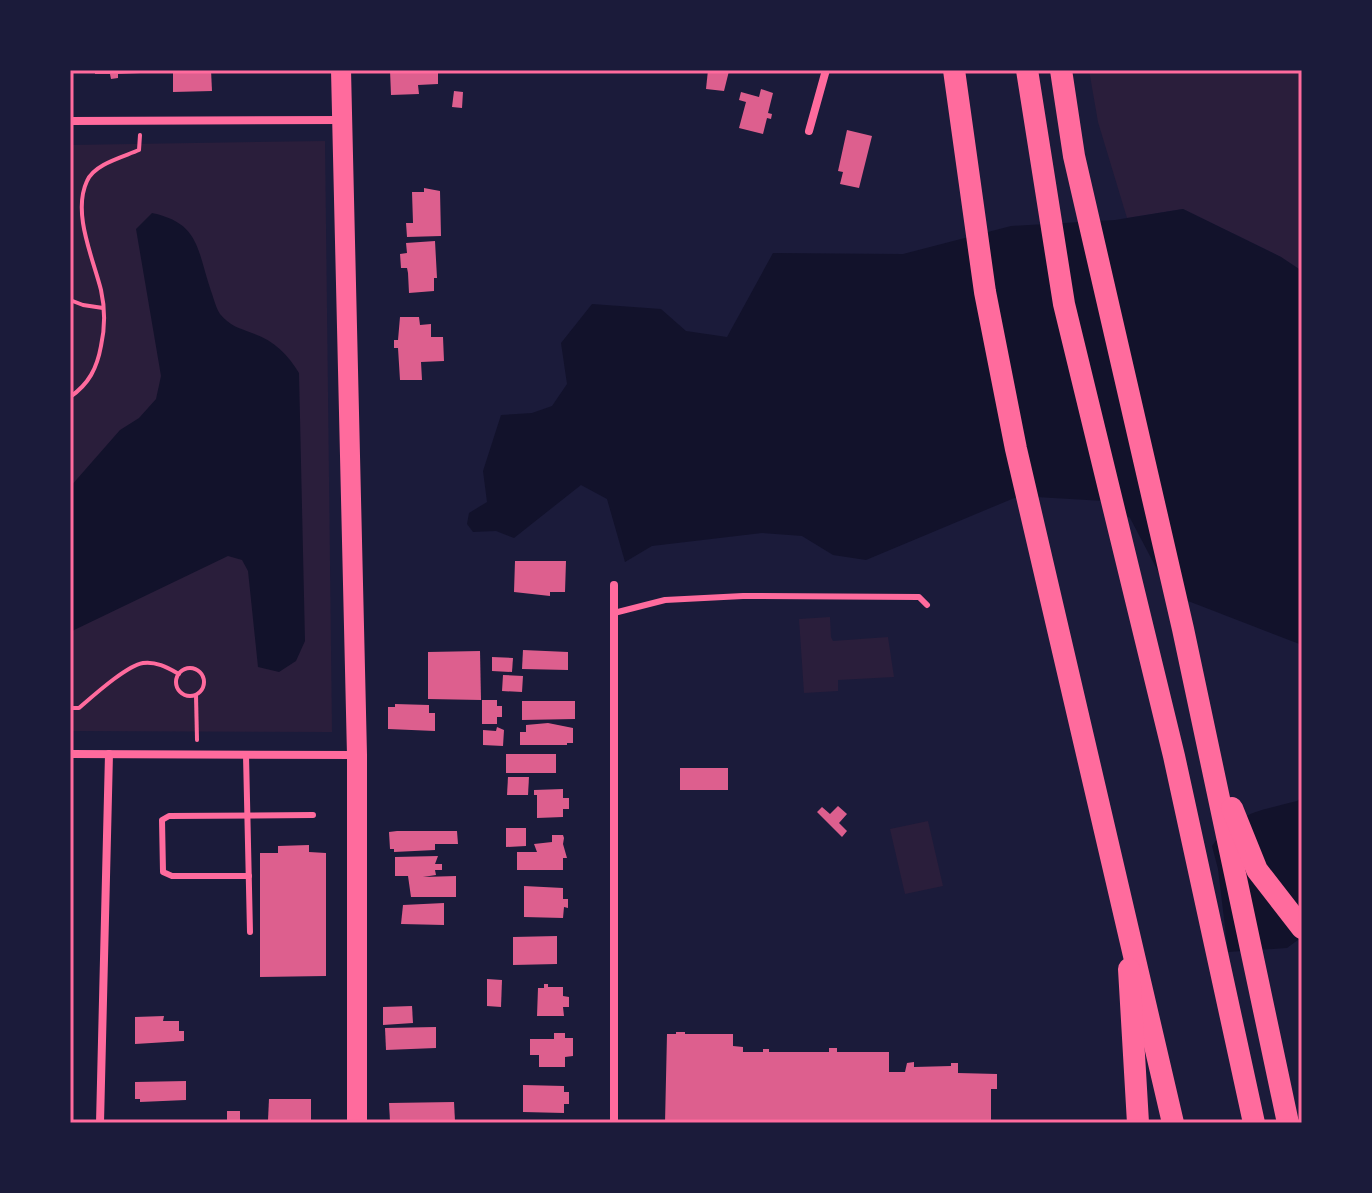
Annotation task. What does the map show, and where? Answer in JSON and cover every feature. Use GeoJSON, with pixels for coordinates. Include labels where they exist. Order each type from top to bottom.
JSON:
{"type":"FeatureCollection","features":[{"type":"Feature","properties":{"kind":"highway"},"geometry":{"type":"LineString","coordinates":[[954,70],[991,323],[1047,580],[1173,1123]]}},
{"type":"Feature","properties":{"kind":"highway"},"geometry":{"type":"LineString","coordinates":[[1027,70],[1064,304],[1174,756],[1254,1123]]}},
{"type":"Feature","properties":{"kind":"highway"},"geometry":{"type":"LineString","coordinates":[[1061,70],[1074,156],[1183,629],[1288,1123]]}},
{"type":"Feature","properties":{"kind":"highway"},"geometry":{"type":"LineString","coordinates":[[1208,743],[1257,870],[1302,928]]}},
{"type":"Feature","properties":{"kind":"highway"},"geometry":{"type":"LineString","coordinates":[[1126,916],[1138,1123]]}},
{"type":"Feature","properties":{"kind":"main road"},"geometry":{"type":"LineString","coordinates":[[341,70],[357,755],[357,1123]]}},
{"type":"Feature","properties":{"kind":"street"},"geometry":{"type":"LineString","coordinates":[[809,131],[826,70]]}},
{"type":"Feature","properties":{"kind":"street"},"geometry":{"type":"LineString","coordinates":[[70,121],[343,120]]}},
{"type":"Feature","properties":{"kind":"street"},"geometry":{"type":"LineString","coordinates":[[614,585],[614,1123]]}},
{"type":"Feature","properties":{"kind":"street"},"geometry":{"type":"LineString","coordinates":[[70,754],[357,755]]}},
{"type":"Feature","properties":{"kind":"street"},"geometry":{"type":"LineString","coordinates":[[100,1123],[109,754]]}},
{"type":"Feature","properties":{"kind":"lane"},"geometry":{"type":"LineString","coordinates":[[614,613],[665,600],[743,596],[919,597],[927,605]]}},
{"type":"Feature","properties":{"kind":"lane"},"geometry":{"type":"LineString","coordinates":[[246,755],[250,932]]}},
{"type":"Feature","properties":{"kind":"lane"},"geometry":{"type":"LineString","coordinates":[[249,876],[172,876],[163,872],[162,820],[169,816],[313,815]]}},
{"type":"Feature","properties":{"kind":"path"},"geometry":{"type":"LineString","coordinates":[[70,397],[84,387],[98,363],[104,329],[102,293],[82,225],[87,180],[99,168],[139,150],[140,120]]}},
{"type":"Feature","properties":{"kind":"path"},"geometry":{"type":"LineString","coordinates":[[70,300],[103,308]]}},
{"type":"Feature","properties":{"kind":"path"},"geometry":{"type":"LineString","coordinates":[[70,708],[79,708],[104,686],[141,663],[163,665],[179,674]]}},
{"type":"Feature","properties":{"kind":"path"},"geometry":{"type":"LineString","coordinates":[[196,695],[187,696],[180,691],[176,682],[179,674],[187,669],[199,672],[204,684],[196,695],[198,755]]}},
{"type":"Feature","properties":{"kind":"shaded area"},"geometry":{"type":"Polygon","coordinates":[[[1089,70],[1302,70],[1302,271],[1281,257],[1183,209],[1127,218],[1098,122],[1089,70]]]}},
{"type":"Feature","properties":{"kind":"shaded area"},"geometry":{"type":"Polygon","coordinates":[[[325,141],[332,732],[70,731],[70,145],[325,141]]]}},
{"type":"Feature","properties":{"kind":"shaded area"},"geometry":{"type":"Polygon","coordinates":[[[1183,209],[1281,257],[1302,271],[1302,645],[1170,594],[1130,518],[1104,501],[1019,496],[866,560],[833,555],[802,536],[762,533],[652,546],[625,562],[607,499],[581,485],[514,538],[496,531],[473,532],[467,524],[469,513],[487,502],[483,471],[501,415],[532,413],[552,406],[567,384],[561,343],[592,304],[661,309],[686,331],[727,337],[773,253],[903,254],[1011,226],[1115,220],[1183,209]]]}},
{"type":"Feature","properties":{"kind":"shaded area"},"geometry":{"type":"Polygon","coordinates":[[[152,213],[180,224],[188,231],[199,251],[220,314],[235,326],[273,344],[299,373],[305,641],[296,661],[279,672],[258,667],[248,571],[242,560],[228,556],[70,632],[70,487],[120,430],[139,418],[156,399],[161,376],[136,229],[152,213]]]}},
{"type":"Feature","properties":{"kind":"shaded area"},"geometry":{"type":"Polygon","coordinates":[[[830,617],[833,641],[888,637],[894,677],[838,680],[838,691],[804,693],[799,619],[830,617]]]}},
{"type":"Feature","properties":{"kind":"shaded area"},"geometry":{"type":"Polygon","coordinates":[[[1302,797],[1302,937],[1287,948],[1228,952],[1218,869],[1212,846],[1239,819],[1302,797]]]}},
{"type":"Feature","properties":{"kind":"shaded area"},"geometry":{"type":"Polygon","coordinates":[[[928,821],[943,886],[905,894],[890,829],[928,821]]]}},
{"type":"Feature","properties":{"kind":"building"},"geometry":{"type":"Polygon","coordinates":[[[95,70],[140,70],[140,73],[118,74],[118,78],[111,79],[110,74],[95,74],[95,70]]]}},
{"type":"Feature","properties":{"kind":"building"},"geometry":{"type":"Polygon","coordinates":[[[173,70],[211,70],[212,91],[173,92],[173,70]]]}},
{"type":"Feature","properties":{"kind":"building"},"geometry":{"type":"Polygon","coordinates":[[[390,70],[438,70],[438,84],[418,85],[419,94],[391,95],[390,70]]]}},
{"type":"Feature","properties":{"kind":"building"},"geometry":{"type":"Polygon","coordinates":[[[708,70],[729,71],[724,91],[706,89],[708,70]]]}},
{"type":"Feature","properties":{"kind":"building"},"geometry":{"type":"Polygon","coordinates":[[[761,89],[773,93],[768,113],[772,114],[771,119],[767,118],[763,134],[739,128],[746,102],[739,100],[741,92],[759,97],[761,89]]]}},
{"type":"Feature","properties":{"kind":"building"},"geometry":{"type":"Polygon","coordinates":[[[454,91],[463,92],[462,108],[452,107],[454,91]]]}},
{"type":"Feature","properties":{"kind":"building"},"geometry":{"type":"Polygon","coordinates":[[[847,130],[872,136],[859,188],[840,184],[843,172],[838,171],[847,130]]]}},
{"type":"Feature","properties":{"kind":"building"},"geometry":{"type":"Polygon","coordinates":[[[424,188],[440,191],[441,236],[407,237],[406,223],[413,223],[412,192],[424,192],[424,188]]]}},
{"type":"Feature","properties":{"kind":"building"},"geometry":{"type":"Polygon","coordinates":[[[435,241],[437,278],[434,278],[434,291],[409,293],[407,268],[401,268],[400,254],[407,253],[406,243],[435,241]]]}},
{"type":"Feature","properties":{"kind":"building"},"geometry":{"type":"Polygon","coordinates":[[[400,317],[419,317],[420,325],[431,324],[431,337],[443,337],[444,361],[421,362],[422,380],[400,380],[398,348],[394,348],[394,340],[398,340],[400,317]]]}},
{"type":"Feature","properties":{"kind":"building"},"geometry":{"type":"Polygon","coordinates":[[[515,561],[566,561],[565,592],[550,592],[550,596],[514,592],[515,561]]]}},
{"type":"Feature","properties":{"kind":"building"},"geometry":{"type":"Polygon","coordinates":[[[523,650],[568,652],[568,670],[522,669],[523,650]]]}},
{"type":"Feature","properties":{"kind":"building"},"geometry":{"type":"Polygon","coordinates":[[[480,651],[481,700],[428,699],[428,652],[480,651]]]}},
{"type":"Feature","properties":{"kind":"building"},"geometry":{"type":"Polygon","coordinates":[[[492,657],[513,658],[512,672],[492,671],[492,657]]]}},
{"type":"Feature","properties":{"kind":"building"},"geometry":{"type":"Polygon","coordinates":[[[503,675],[523,676],[522,692],[502,691],[503,675]]]}},
{"type":"Feature","properties":{"kind":"building"},"geometry":{"type":"Polygon","coordinates":[[[482,700],[497,700],[497,706],[502,706],[502,717],[497,717],[497,724],[482,724],[482,700]]]}},
{"type":"Feature","properties":{"kind":"building"},"geometry":{"type":"Polygon","coordinates":[[[522,701],[575,701],[575,719],[522,720],[522,701]]]}},
{"type":"Feature","properties":{"kind":"building"},"geometry":{"type":"Polygon","coordinates":[[[395,704],[429,705],[429,713],[435,713],[435,731],[388,729],[388,707],[395,707],[395,704]]]}},
{"type":"Feature","properties":{"kind":"building"},"geometry":{"type":"Polygon","coordinates":[[[548,723],[573,728],[573,743],[520,745],[520,732],[526,732],[526,725],[548,723]]]}},
{"type":"Feature","properties":{"kind":"building"},"geometry":{"type":"Polygon","coordinates":[[[497,727],[504,730],[503,746],[483,745],[483,730],[496,731],[497,727]]]}},
{"type":"Feature","properties":{"kind":"building"},"geometry":{"type":"Polygon","coordinates":[[[506,754],[556,754],[556,773],[506,773],[506,754]]]}},
{"type":"Feature","properties":{"kind":"building"},"geometry":{"type":"Polygon","coordinates":[[[680,768],[728,768],[728,790],[680,790],[680,768]]]}},
{"type":"Feature","properties":{"kind":"building"},"geometry":{"type":"Polygon","coordinates":[[[508,777],[529,777],[528,795],[507,795],[508,777]]]}},
{"type":"Feature","properties":{"kind":"building"},"geometry":{"type":"Polygon","coordinates":[[[563,789],[563,798],[569,798],[569,809],[563,809],[563,817],[537,818],[537,795],[534,795],[534,790],[563,789]]]}},
{"type":"Feature","properties":{"kind":"building"},"geometry":{"type":"Polygon","coordinates":[[[838,806],[847,814],[839,823],[847,831],[842,837],[817,812],[822,807],[830,814],[838,806]]]}},
{"type":"Feature","properties":{"kind":"building"},"geometry":{"type":"Polygon","coordinates":[[[506,828],[526,828],[526,846],[506,847],[506,828]]]}},
{"type":"Feature","properties":{"kind":"building"},"geometry":{"type":"Polygon","coordinates":[[[457,831],[458,844],[435,844],[435,850],[394,852],[390,849],[389,832],[457,831]]]}},
{"type":"Feature","properties":{"kind":"building"},"geometry":{"type":"Polygon","coordinates":[[[552,835],[563,835],[564,838],[567,858],[563,858],[563,870],[517,870],[517,852],[537,852],[534,844],[552,842],[552,835]]]}},
{"type":"Feature","properties":{"kind":"building"},"geometry":{"type":"Polygon","coordinates":[[[309,845],[309,852],[326,853],[326,976],[260,977],[260,853],[278,853],[278,846],[309,845]]]}},
{"type":"Feature","properties":{"kind":"building"},"geometry":{"type":"Polygon","coordinates":[[[438,856],[435,864],[442,864],[442,870],[435,870],[436,875],[423,877],[456,876],[456,897],[411,897],[408,876],[395,876],[395,857],[438,856]]]}},
{"type":"Feature","properties":{"kind":"building"},"geometry":{"type":"Polygon","coordinates":[[[524,886],[563,888],[563,899],[568,899],[568,908],[564,907],[563,918],[524,917],[524,886]]]}},
{"type":"Feature","properties":{"kind":"building"},"geometry":{"type":"Polygon","coordinates":[[[444,903],[444,925],[401,924],[403,905],[444,903]]]}},
{"type":"Feature","properties":{"kind":"building"},"geometry":{"type":"Polygon","coordinates":[[[557,936],[557,964],[513,965],[513,937],[557,936]]]}},
{"type":"Feature","properties":{"kind":"building"},"geometry":{"type":"Polygon","coordinates":[[[487,979],[502,980],[501,1007],[487,1006],[487,979]]]}},
{"type":"Feature","properties":{"kind":"building"},"geometry":{"type":"Polygon","coordinates":[[[544,984],[563,987],[563,996],[569,997],[569,1007],[563,1007],[564,1016],[537,1016],[538,988],[544,988],[544,984]]]}},
{"type":"Feature","properties":{"kind":"building"},"geometry":{"type":"Polygon","coordinates":[[[412,1006],[413,1023],[383,1025],[383,1007],[412,1006]]]}},
{"type":"Feature","properties":{"kind":"building"},"geometry":{"type":"Polygon","coordinates":[[[164,1016],[163,1021],[179,1021],[179,1031],[184,1031],[184,1041],[135,1044],[135,1017],[164,1016]]]}},
{"type":"Feature","properties":{"kind":"building"},"geometry":{"type":"Polygon","coordinates":[[[436,1027],[436,1048],[386,1050],[385,1028],[436,1027]]]}},
{"type":"Feature","properties":{"kind":"building"},"geometry":{"type":"Polygon","coordinates":[[[554,1033],[565,1033],[565,1038],[573,1038],[573,1056],[565,1057],[565,1067],[539,1067],[539,1055],[530,1055],[530,1039],[554,1039],[554,1033]]]}},
{"type":"Feature","properties":{"kind":"building"},"geometry":{"type":"Polygon","coordinates":[[[667,1034],[733,1034],[733,1046],[743,1047],[743,1052],[769,1049],[769,1052],[829,1052],[829,1048],[837,1048],[837,1052],[889,1052],[889,1072],[905,1072],[907,1063],[914,1062],[914,1067],[958,1063],[958,1073],[997,1074],[997,1089],[991,1089],[991,1123],[665,1123],[667,1034]]]}},
{"type":"Feature","properties":{"kind":"building"},"geometry":{"type":"Polygon","coordinates":[[[186,1081],[186,1100],[140,1102],[140,1099],[135,1099],[135,1082],[186,1081]]]}},
{"type":"Feature","properties":{"kind":"building"},"geometry":{"type":"Polygon","coordinates":[[[523,1085],[564,1086],[564,1092],[569,1092],[569,1104],[564,1104],[564,1113],[523,1112],[523,1085]]]}},
{"type":"Feature","properties":{"kind":"building"},"geometry":{"type":"Polygon","coordinates":[[[269,1099],[311,1099],[311,1120],[268,1120],[269,1099]]]}},
{"type":"Feature","properties":{"kind":"building"},"geometry":{"type":"Polygon","coordinates":[[[454,1102],[455,1121],[390,1121],[389,1103],[454,1102]]]}},
{"type":"Feature","properties":{"kind":"building"},"geometry":{"type":"Polygon","coordinates":[[[227,1111],[240,1111],[240,1123],[227,1123],[227,1111]]]}}]}
